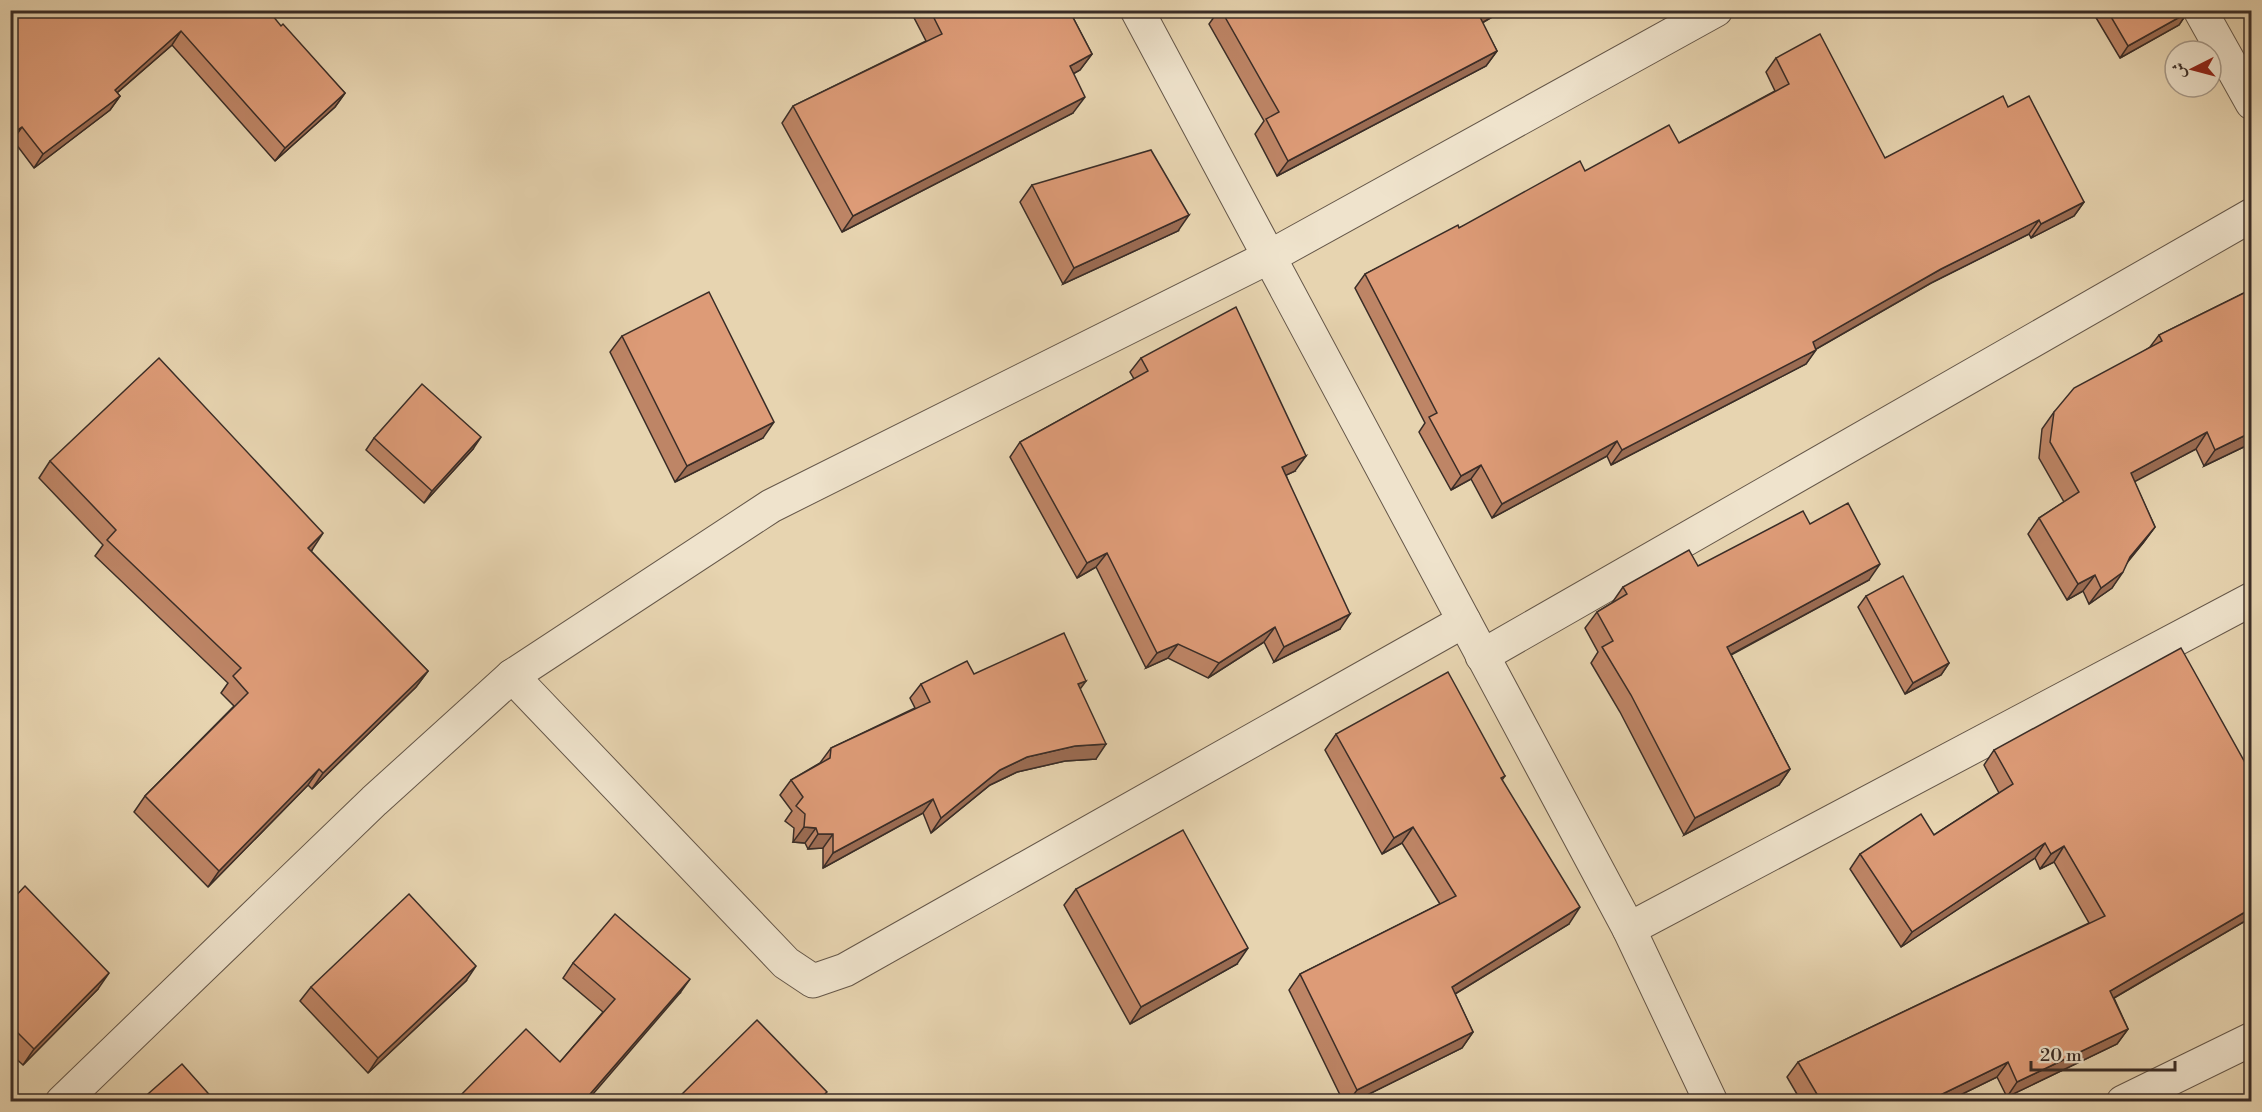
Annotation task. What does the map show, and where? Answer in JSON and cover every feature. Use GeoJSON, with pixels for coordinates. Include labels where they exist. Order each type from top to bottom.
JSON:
{"type":"FeatureCollection","features":[{"type":"Feature","properties":{"kind":"street"},"geometry":{"type":"LineString","coordinates":[[1137,10],[1629,929],[1711,1101]]}},
{"type":"Feature","properties":{"kind":"street"},"geometry":{"type":"LineString","coordinates":[[63,1101],[374,801],[512,676],[771,506],[1269,256],[1716,10]]}},
{"type":"Feature","properties":{"kind":"street"},"geometry":{"type":"LineString","coordinates":[[2200,10],[2252,103]]}},
{"type":"Feature","properties":{"kind":"street"},"geometry":{"type":"LineString","coordinates":[[1482,656],[2252,215]]}},
{"type":"Feature","properties":{"kind":"street"},"geometry":{"type":"LineString","coordinates":[[1629,929],[2252,599]]}},
{"type":"Feature","properties":{"kind":"street"},"geometry":{"type":"LineString","coordinates":[[512,676],[786,963],[813,981],[845,970],[1464,621]]}},
{"type":"Feature","properties":{"kind":"street"},"geometry":{"type":"LineString","coordinates":[[2123,1101],[2252,1039]]}},
{"type":"Feature","properties":{"kind":"building"},"geometry":{"type":"Polygon","coordinates":[[[10,10],[268,10],[345,93],[285,148],[181,31],[115,90],[120,96],[43,154],[22,127],[10,135],[10,10]]]}},
{"type":"Feature","properties":{"kind":"building"},"geometry":{"type":"Polygon","coordinates":[[[930,10],[1069,10],[1092,54],[1070,66],[1085,97],[853,216],[793,106],[942,34],[930,10]]]}},
{"type":"Feature","properties":{"kind":"building"},"geometry":{"type":"Polygon","coordinates":[[[1221,10],[1488,10],[1479,15],[1497,51],[1288,161],[1266,119],[1279,112],[1221,10]]]}},
{"type":"Feature","properties":{"kind":"building"},"geometry":{"type":"Polygon","coordinates":[[[2107,10],[2185,10],[2187,13],[2128,46],[2107,10]]]}},
{"type":"Feature","properties":{"kind":"building"},"geometry":{"type":"Polygon","coordinates":[[[1820,34],[1885,158],[2003,96],[2008,107],[2029,96],[2084,202],[2041,224],[2039,220],[1941,269],[1813,342],[1816,350],[1622,450],[1617,441],[1502,504],[1481,465],[1461,476],[1429,417],[1437,413],[1365,274],[1458,225],[1459,228],[1580,161],[1585,171],[1669,125],[1679,143],[1789,84],[1776,58],[1820,34]]]}},
{"type":"Feature","properties":{"kind":"building"},"geometry":{"type":"Polygon","coordinates":[[[1151,150],[1189,215],[1074,268],[1032,185],[1151,150]]]}},
{"type":"Feature","properties":{"kind":"building"},"geometry":{"type":"Polygon","coordinates":[[[2252,289],[2252,432],[2215,450],[2207,432],[2131,473],[2155,527],[2130,557],[2123,572],[2101,588],[2095,575],[2078,584],[2039,518],[2079,492],[2050,442],[2054,412],[2074,388],[2162,341],[2159,335],[2252,289]]]}},
{"type":"Feature","properties":{"kind":"building"},"geometry":{"type":"Polygon","coordinates":[[[709,292],[774,422],[687,466],[622,336],[709,292]]]}},
{"type":"Feature","properties":{"kind":"building"},"geometry":{"type":"Polygon","coordinates":[[[1236,307],[1306,456],[1282,467],[1350,614],[1284,647],[1275,627],[1219,663],[1178,644],[1157,653],[1107,553],[1087,563],[1020,442],[1148,371],[1141,358],[1236,307]]]}},
{"type":"Feature","properties":{"kind":"building"},"geometry":{"type":"Polygon","coordinates":[[[159,358],[323,533],[308,548],[428,671],[323,773],[319,769],[219,871],[145,796],[248,693],[233,676],[241,668],[107,540],[116,530],[50,461],[159,358]]]}},
{"type":"Feature","properties":{"kind":"building"},"geometry":{"type":"Polygon","coordinates":[[[422,384],[481,437],[432,491],[374,438],[422,384]]]}},
{"type":"Feature","properties":{"kind":"building"},"geometry":{"type":"Polygon","coordinates":[[[1848,503],[1880,564],[1727,647],[1790,769],[1695,818],[1631,695],[1602,647],[1613,641],[1597,612],[1627,594],[1623,587],[1689,550],[1698,566],[1803,511],[1810,524],[1848,503]]]}},
{"type":"Feature","properties":{"kind":"building"},"geometry":{"type":"Polygon","coordinates":[[[1903,576],[1949,663],[1913,683],[1866,596],[1903,576]]]}},
{"type":"Feature","properties":{"kind":"building"},"geometry":{"type":"Polygon","coordinates":[[[1064,633],[1086,681],[1078,684],[1106,744],[1075,746],[1027,757],[1000,770],[941,818],[933,799],[833,853],[833,834],[818,834],[816,828],[804,827],[805,814],[796,806],[803,797],[791,780],[830,758],[831,748],[930,702],[921,684],[967,661],[974,674],[1064,633]]]}},
{"type":"Feature","properties":{"kind":"building"},"geometry":{"type":"Polygon","coordinates":[[[2181,648],[2252,775],[2252,908],[2110,991],[2128,1029],[2017,1082],[2008,1062],[1928,1101],[1821,1101],[1798,1062],[2105,916],[2064,846],[2051,854],[2045,843],[1912,932],[1860,854],[1921,814],[1934,835],[2013,784],[1994,750],[2181,648]]]}},
{"type":"Feature","properties":{"kind":"building"},"geometry":{"type":"Polygon","coordinates":[[[1448,672],[1505,776],[1501,778],[1580,907],[1452,987],[1473,1032],[1357,1090],[1300,974],[1456,896],[1413,827],[1394,838],[1336,734],[1448,672]]]}},
{"type":"Feature","properties":{"kind":"building"},"geometry":{"type":"Polygon","coordinates":[[[1183,830],[1248,948],[1141,1007],[1076,889],[1183,830]]]}},
{"type":"Feature","properties":{"kind":"building"},"geometry":{"type":"Polygon","coordinates":[[[25,886],[109,973],[34,1049],[10,1025],[10,902],[25,886]]]}},
{"type":"Feature","properties":{"kind":"building"},"geometry":{"type":"Polygon","coordinates":[[[409,894],[476,966],[378,1058],[311,987],[409,894]]]}},
{"type":"Feature","properties":{"kind":"building"},"geometry":{"type":"Polygon","coordinates":[[[615,914],[690,979],[584,1101],[455,1101],[526,1029],[560,1062],[615,999],[573,963],[615,914]]]}},
{"type":"Feature","properties":{"kind":"building"},"geometry":{"type":"Polygon","coordinates":[[[757,1020],[827,1092],[817,1101],[675,1101],[757,1020]]]}},
{"type":"Feature","properties":{"kind":"building"},"geometry":{"type":"Polygon","coordinates":[[[182,1064],[215,1101],[140,1101],[182,1064]]]}}]}
